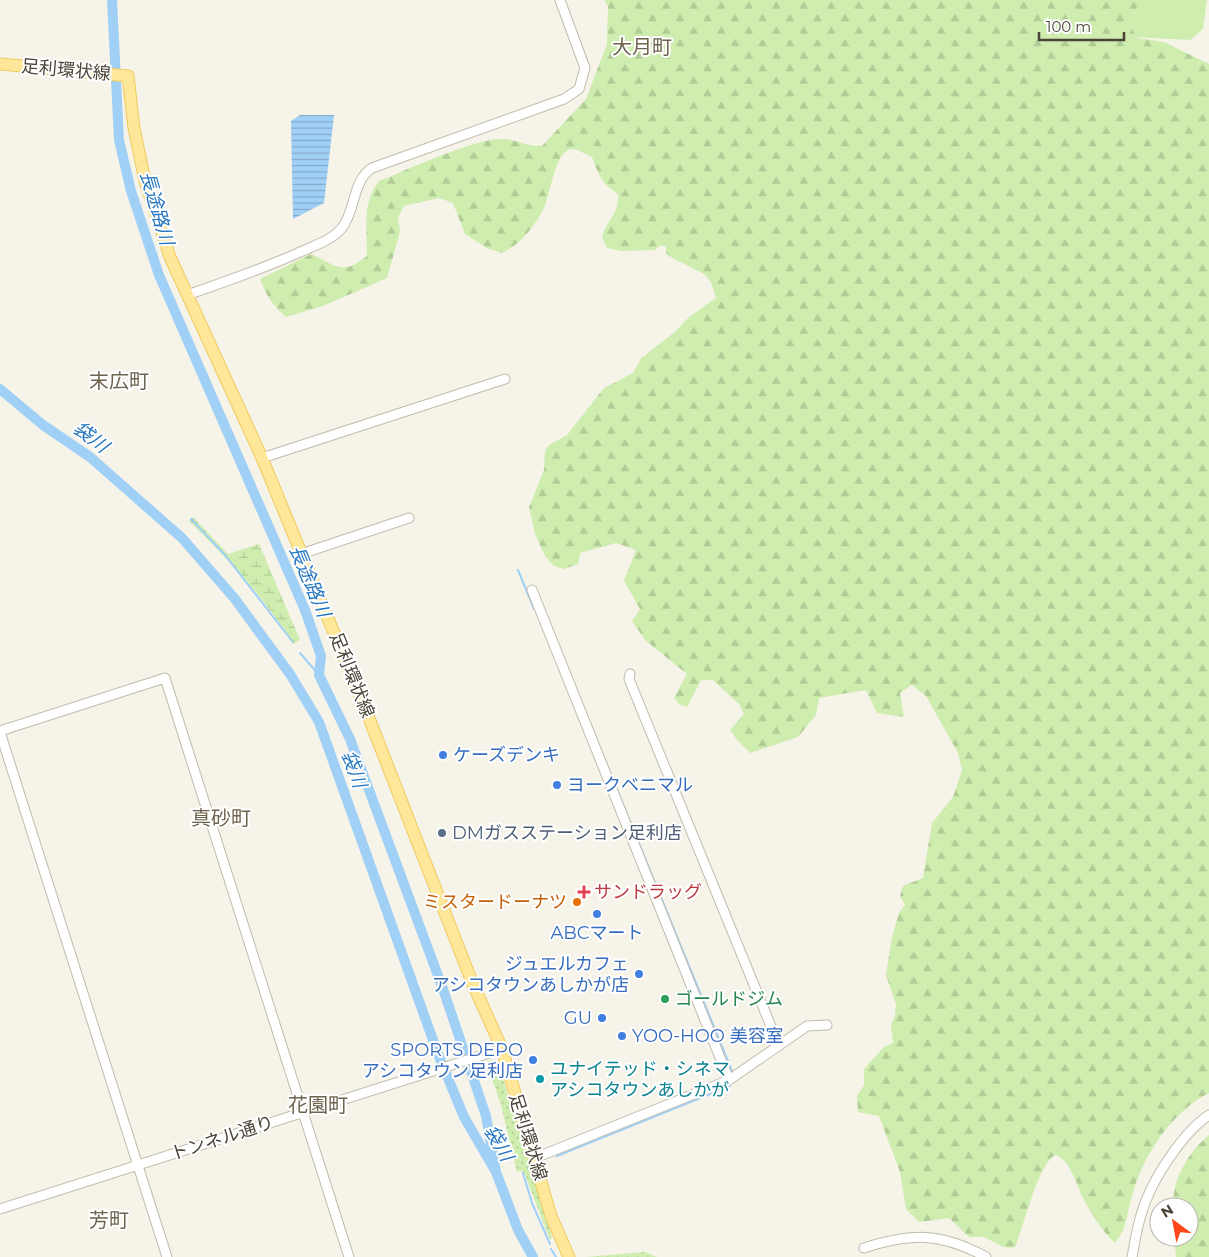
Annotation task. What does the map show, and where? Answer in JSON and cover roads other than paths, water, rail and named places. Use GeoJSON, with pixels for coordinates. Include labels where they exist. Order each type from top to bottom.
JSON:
{"type":"FeatureCollection","features":[{"type":"Feature","properties":{"kind":"main road","name":"足利環状線"},"geometry":{"type":"LineString","coordinates":[[0,64],[122,74],[128,78],[136,140],[154,211],[187,295],[262,458],[367,713],[472,982],[502,1049],[556,1229],[569,1257]]}},
{"type":"Feature","properties":{"kind":"street"},"geometry":{"type":"LineString","coordinates":[[187,295],[249,274],[327,240],[340,230],[349,218],[361,178],[372,168],[564,99],[579,89],[585,68],[560,0]]}},
{"type":"Feature","properties":{"kind":"street"},"geometry":{"type":"LineString","coordinates":[[262,458],[505,379]]}},
{"type":"Feature","properties":{"kind":"street"},"geometry":{"type":"LineString","coordinates":[[301,554],[409,518]]}},
{"type":"Feature","properties":{"kind":"street"},"geometry":{"type":"LineString","coordinates":[[532,590],[729,1080]]}},
{"type":"Feature","properties":{"kind":"street"},"geometry":{"type":"LineString","coordinates":[[630,674],[630,681],[778,1046]]}},
{"type":"Feature","properties":{"kind":"street"},"geometry":{"type":"LineString","coordinates":[[167,1257],[0,731],[165,678],[349,1257]]}},
{"type":"Feature","properties":{"kind":"street"},"geometry":{"type":"LineString","coordinates":[[535,1158],[729,1080],[807,1026],[827,1025]]}},
{"type":"Feature","properties":{"kind":"street","name":"トンネル通り"},"geometry":{"type":"LineString","coordinates":[[0,1209],[502,1049]]}},
{"type":"Feature","properties":{"kind":"street"},"geometry":{"type":"LineString","coordinates":[[1132,1257],[1142,1211],[1158,1178],[1187,1135],[1209,1114]]}},
{"type":"Feature","properties":{"kind":"street"},"geometry":{"type":"LineString","coordinates":[[864,1248],[897,1238],[920,1236],[939,1238],[966,1246],[986,1257]]}},
{"type":"Feature","properties":{"kind":"water"},"geometry":{"type":"Polygon","coordinates":[[[300,115],[334,115],[324,203],[293,219],[291,121],[300,115]]]}},
{"type":"Feature","properties":{"kind":"waterway","name":"長途路川"},"geometry":{"type":"LineString","coordinates":[[112,0],[119,140],[131,191],[159,275],[305,610],[321,656],[319,675],[350,739],[443,989],[486,1116],[496,1172]]}},
{"type":"Feature","properties":{"kind":"waterway","name":"袋川"},"geometry":{"type":"LineString","coordinates":[[0,389],[43,425],[90,457],[182,538],[235,599],[290,674],[319,722],[438,1054],[464,1117],[496,1172],[518,1230],[533,1257]]}},
{"type":"Feature","properties":{"kind":"waterway"},"geometry":{"type":"LineString","coordinates":[[191,519],[225,555],[292,641]]}},
{"type":"Feature","properties":{"kind":"waterway"},"geometry":{"type":"LineString","coordinates":[[518,570],[534,609]]}},
{"type":"Feature","properties":{"kind":"waterway"},"geometry":{"type":"LineString","coordinates":[[300,653],[319,675]]}},
{"type":"Feature","properties":{"kind":"waterway"},"geometry":{"type":"LineString","coordinates":[[591,726],[732,1071]]}},
{"type":"Feature","properties":{"kind":"waterway"},"geometry":{"type":"LineString","coordinates":[[557,1156],[730,1086]]}},
{"type":"Feature","properties":{"kind":"waterway"},"geometry":{"type":"LineString","coordinates":[[523,1173],[532,1203],[550,1244]]}},
{"type":"Feature","properties":{"kind":"waterway"},"geometry":{"type":"LineString","coordinates":[[551,1249],[556,1257]]}},
{"type":"Feature","properties":{"kind":"place","name":"ケーズデンキ"},"geometry":{"type":"Point","coordinates":[443,755]}},
{"type":"Feature","properties":{"kind":"place","name":"ヨークベニマル"},"geometry":{"type":"Point","coordinates":[557,785]}},
{"type":"Feature","properties":{"kind":"place","name":"DMガスステーション足利店"},"geometry":{"type":"Point","coordinates":[442,833]}},
{"type":"Feature","properties":{"kind":"place","name":"サンドラッグ"},"geometry":{"type":"Point","coordinates":[584,892]}},
{"type":"Feature","properties":{"kind":"place","name":"ミスタードーナツ"},"geometry":{"type":"Point","coordinates":[577,902]}},
{"type":"Feature","properties":{"kind":"place","name":"ABCマート"},"geometry":{"type":"Point","coordinates":[597,914]}},
{"type":"Feature","properties":{"kind":"place","name":"ジュエルカフェ アシコタウンあしかが店"},"geometry":{"type":"Point","coordinates":[639,974]}},
{"type":"Feature","properties":{"kind":"place","name":"ゴールドジム"},"geometry":{"type":"Point","coordinates":[665,999]}},
{"type":"Feature","properties":{"kind":"place","name":"GU"},"geometry":{"type":"Point","coordinates":[602,1018]}},
{"type":"Feature","properties":{"kind":"place","name":"YOO-HOO 美容室"},"geometry":{"type":"Point","coordinates":[622,1036]}},
{"type":"Feature","properties":{"kind":"place","name":"SPORTS DEPO アシコタウン足利店"},"geometry":{"type":"Point","coordinates":[533,1060]}},
{"type":"Feature","properties":{"kind":"place","name":"ユナイテッド・シネマ アシコタウンあしかが"},"geometry":{"type":"Point","coordinates":[540,1079]}},
{"type":"Feature","properties":{"kind":"district","name":"大月町"},"geometry":{"type":"Point","coordinates":[642,47]}},
{"type":"Feature","properties":{"kind":"district","name":"末広町"},"geometry":{"type":"Point","coordinates":[119,381]}},
{"type":"Feature","properties":{"kind":"district","name":"真砂町"},"geometry":{"type":"Point","coordinates":[221,818]}},
{"type":"Feature","properties":{"kind":"district","name":"花園町"},"geometry":{"type":"Point","coordinates":[318,1105]}},
{"type":"Feature","properties":{"kind":"district","name":"芳町"},"geometry":{"type":"Point","coordinates":[109,1220]}}]}
